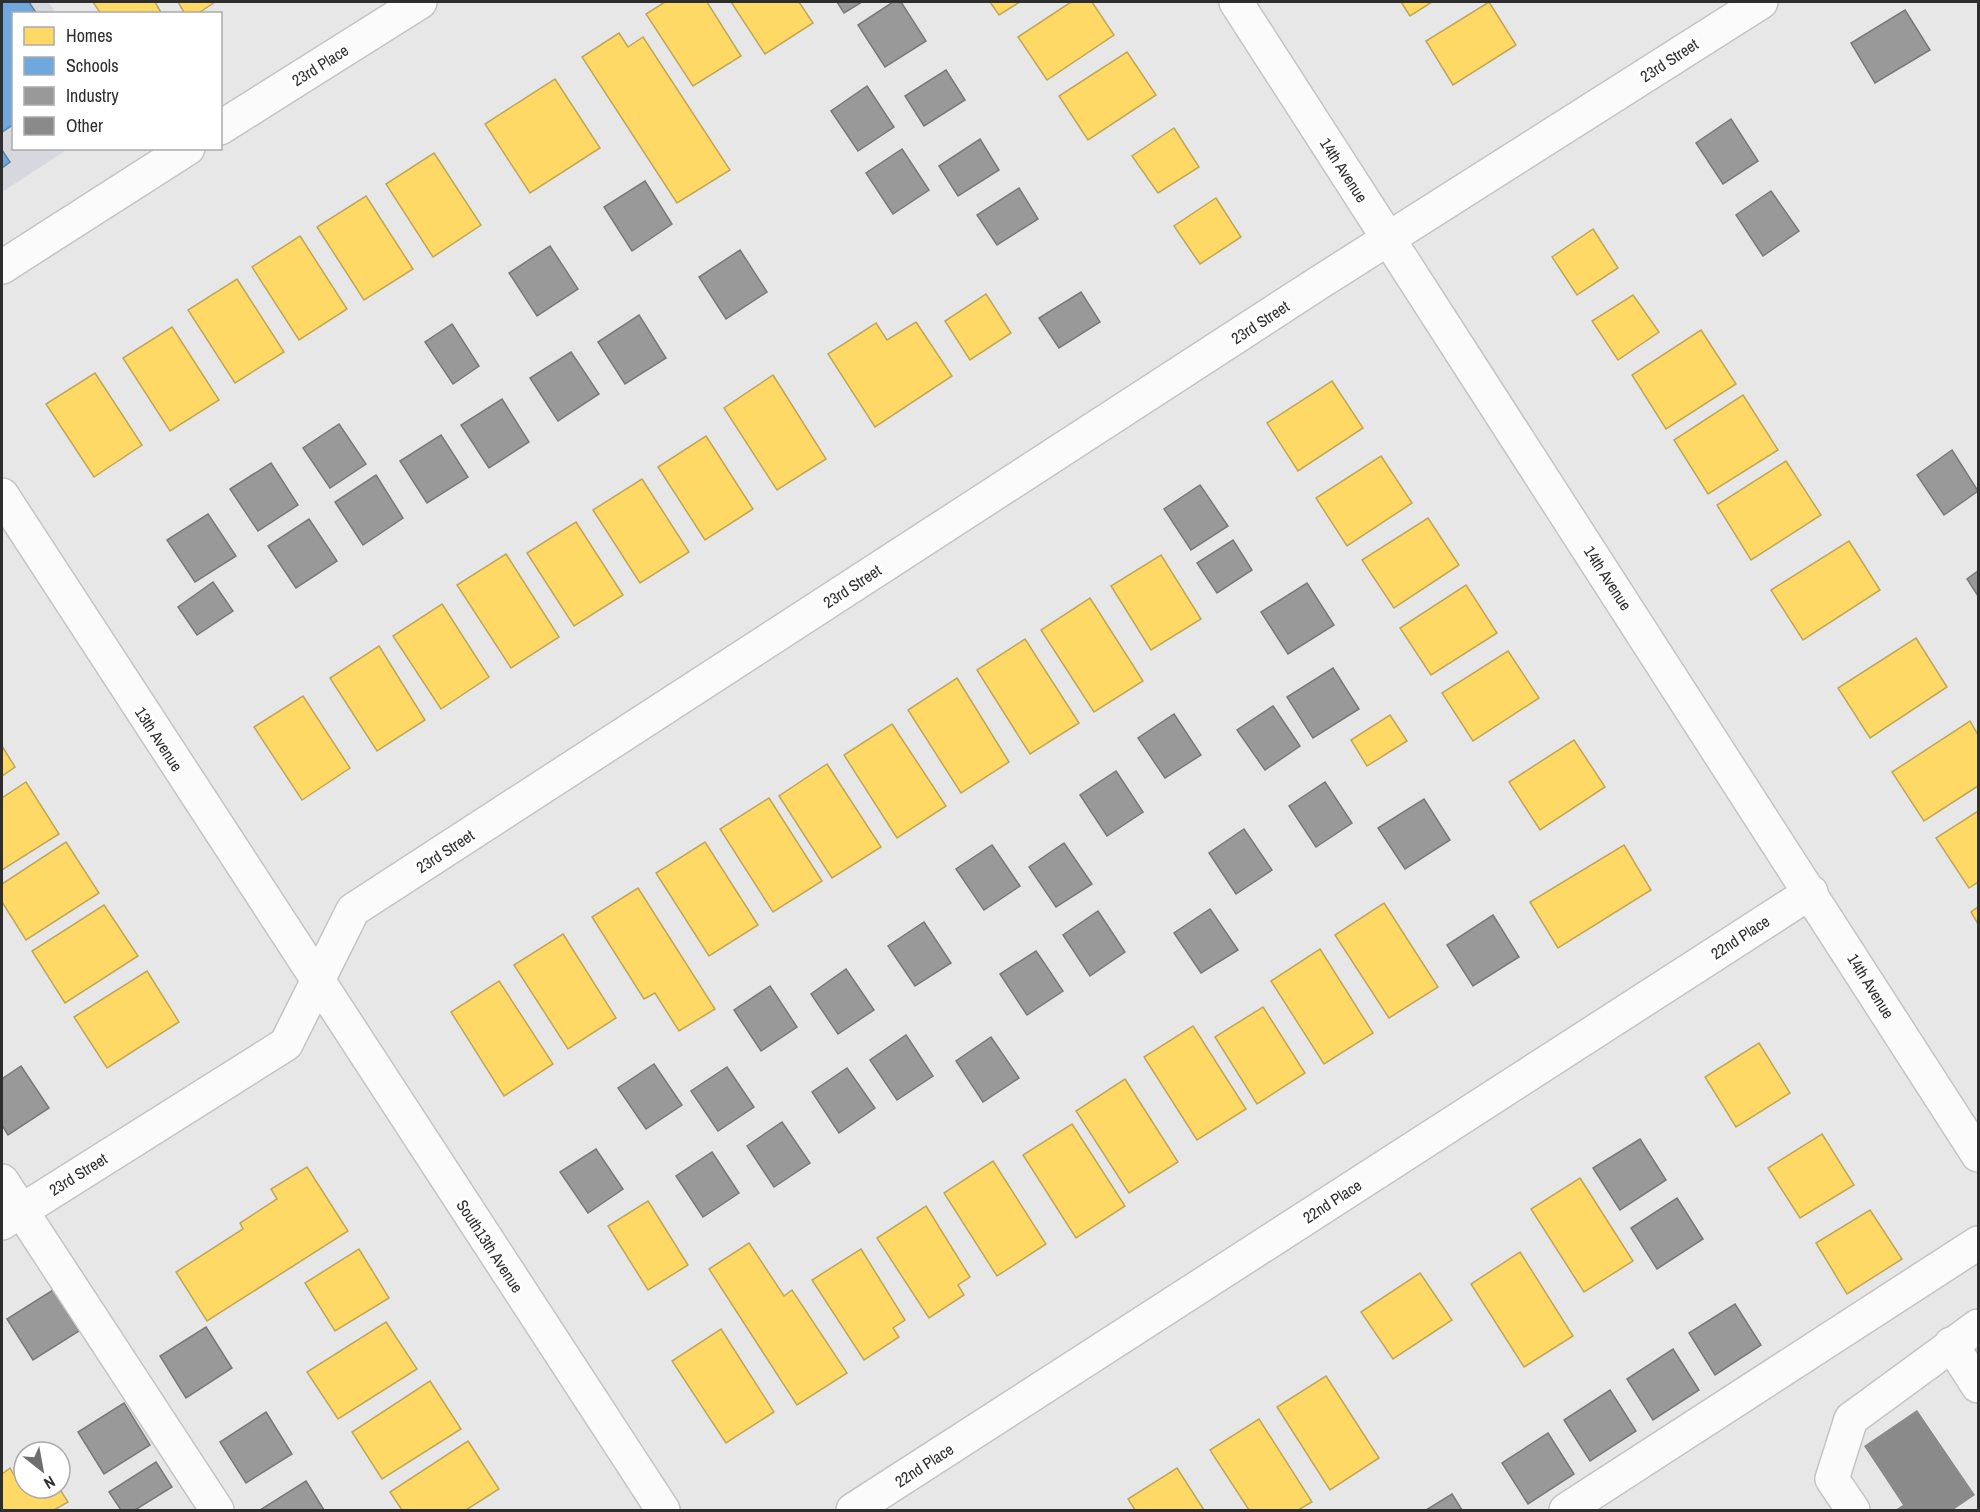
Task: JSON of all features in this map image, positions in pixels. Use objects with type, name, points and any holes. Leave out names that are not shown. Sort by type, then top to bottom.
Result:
[{"type":"street","name":"23rd Place","points":[[222,127],[420,2]]},
{"type":"street","name":"14th Avenue","points":[[1236,2],[1811,892],[1978,1155]]},
{"type":"street","name":"23rd Street","points":[[11,1217],[286,1044],[353,910],[1761,2]]},
{"type":"street","points":[[2,267],[185,150]]},
{"type":"street","name":"13th Avenue","points":[[2,495],[318,982]]},
{"type":"street","name":"22nd Place","points":[[853,1510],[1811,892]]},
{"type":"street","name":"South13th Avenue","points":[[318,982],[663,1510]]},
{"type":"street","points":[[2,1181],[11,1217],[217,1510]]},
{"type":"street","points":[[1566,1510],[1978,1243]]},
{"type":"street","points":[[1852,1510],[1832,1479],[1851,1419],[1978,1326]]},
{"type":"street","points":[[1951,1344],[1978,1386]]},
{"type":"shaded area","points":[[2,2],[48,2],[55,12],[12,12],[12,150],[66,150],[2,192]]},
{"type":"building: Homes","points":[[93,2],[155,2],[161,12],[100,12]]},
{"type":"building: Homes","points":[[178,2],[215,2],[200,12],[184,12]]},
{"type":"building: Homes","points":[[665,2],[707,2],[741,56],[693,86],[646,14]]},
{"type":"building: Homes","points":[[731,2],[799,2],[813,23],[765,54]]},
{"type":"building: Homes","points":[[990,2],[1020,2],[999,15]]},
{"type":"building: Homes","points":[[1071,2],[1092,2],[1114,35],[1047,80],[1018,37]]},
{"type":"building: Homes","points":[[1401,2],[1432,2],[1410,16]]},
{"type":"building: Homes","points":[[1489,2],[1516,45],[1453,85],[1426,41]]},
{"type":"building: Homes","points":[[619,33],[628,47],[643,37],[730,170],[677,203],[582,57]]},
{"type":"building: Homes","points":[[1127,52],[1156,95],[1088,140],[1059,96]]},
{"type":"building: Homes","points":[[555,79],[600,148],[530,193],[485,124]]},
{"type":"building: Homes","points":[[1174,128],[1199,167],[1158,193],[1132,156]]},
{"type":"building: Homes","points":[[434,153],[481,225],[433,257],[386,184]]},
{"type":"building: Homes","points":[[366,196],[413,269],[364,300],[317,227]]},
{"type":"building: Homes","points":[[1216,198],[1241,237],[1200,264],[1174,226]]},
{"type":"building: Homes","points":[[1593,229],[1618,268],[1577,295],[1552,257]]},
{"type":"building: Homes","points":[[300,236],[347,309],[299,340],[252,267]]},
{"type":"building: Homes","points":[[237,279],[284,352],[235,383],[188,310]]},
{"type":"building: Homes","points":[[986,294],[1011,333],[970,360],[945,321]]},
{"type":"building: Homes","points":[[1633,295],[1659,332],[1618,360],[1592,321]]},
{"type":"building: Homes","points":[[916,322],[952,376],[875,427],[828,354],[876,323],[887,340]]},
{"type":"building: Homes","points":[[172,327],[219,400],[170,431],[123,358]]},
{"type":"building: Homes","points":[[1701,330],[1736,384],[1666,429],[1632,375]]},
{"type":"building: Homes","points":[[95,373],[142,445],[94,477],[46,404]]},
{"type":"building: Homes","points":[[773,375],[826,459],[777,490],[724,408]]},
{"type":"building: Homes","points":[[1332,381],[1363,428],[1298,471],[1267,423]]},
{"type":"building: Homes","points":[[1743,395],[1778,450],[1708,494],[1674,440]]},
{"type":"building: Homes","points":[[706,436],[753,509],[705,540],[658,467]]},
{"type":"building: Homes","points":[[1381,456],[1412,503],[1347,546],[1316,498]]},
{"type":"building: Homes","points":[[1786,461],[1821,515],[1751,560],[1717,505]]},
{"type":"building: Homes","points":[[642,479],[689,552],[640,583],[593,510]]},
{"type":"building: Homes","points":[[1428,518],[1459,565],[1394,608],[1362,560]]},
{"type":"building: Homes","points":[[576,522],[623,595],[574,626],[527,553]]},
{"type":"building: Homes","points":[[1849,541],[1880,590],[1803,640],[1771,590]]},
{"type":"building: Homes","points":[[506,554],[559,637],[511,668],[457,585]]},
{"type":"building: Homes","points":[[1161,555],[1201,619],[1151,650],[1111,586]]},
{"type":"building: Homes","points":[[1466,585],[1497,633],[1431,675],[1400,628]]},
{"type":"building: Homes","points":[[1090,598],[1143,681],[1094,712],[1041,630]]},
{"type":"building: Homes","points":[[442,604],[489,677],[441,709],[393,636]]},
{"type":"building: Homes","points":[[1916,638],[1947,687],[1870,738],[1838,688]]},
{"type":"building: Homes","points":[[1025,639],[1079,723],[1030,754],[977,670]]},
{"type":"building: Homes","points":[[379,646],[425,720],[377,751],[330,678]]},
{"type":"building: Homes","points":[[1508,651],[1539,698],[1473,741],[1442,693]]},
{"type":"building: Homes","points":[[957,678],[1009,762],[961,793],[908,710]]},
{"type":"building: Homes","points":[[303,696],[350,768],[302,800],[254,727]]},
{"type":"building: Homes","points":[[1390,715],[1407,741],[1367,766],[1351,740]]},
{"type":"building: Homes","points":[[1970,721],[1978,735],[1978,786],[1924,821],[1892,772]]},
{"type":"building: Homes","points":[[892,724],[946,806],[897,838],[844,755]]},
{"type":"building: Homes","points":[[1574,740],[1605,787],[1540,830],[1509,782]]},
{"type":"building: Homes","points":[[2,746],[15,767],[2,776]]},
{"type":"building: Homes","points":[[827,764],[881,847],[832,878],[779,796]]},
{"type":"building: Homes","points":[[26,782],[59,834],[2,870],[2,798]]},
{"type":"building: Homes","points":[[769,798],[822,881],[773,912],[720,829]]},
{"type":"building: Homes","points":[[1978,811],[1978,882],[1969,888],[1936,838]]},
{"type":"building: Homes","points":[[66,842],[99,893],[26,940],[2,902],[2,884]]},
{"type":"building: Homes","points":[[705,842],[758,925],[709,956],[656,873]]},
{"type":"building: Homes","points":[[1624,845],[1651,890],[1558,948],[1530,902]]},
{"type":"building: Homes","points":[[638,888],[715,1009],[679,1031],[655,993],[644,999],[592,917]]},
{"type":"building: Homes","points":[[1384,903],[1438,987],[1389,1018],[1335,935]]},
{"type":"building: Homes","points":[[104,905],[138,956],[65,1003],[32,951]]},
{"type":"building: Homes","points":[[1978,907],[1978,924],[1971,912]]},
{"type":"building: Homes","points":[[563,934],[616,1018],[568,1049],[514,965]]},
{"type":"building: Homes","points":[[1320,949],[1373,1033],[1324,1064],[1271,981]]},
{"type":"building: Homes","points":[[147,971],[179,1022],[107,1068],[74,1017]]},
{"type":"building: Homes","points":[[499,981],[553,1064],[504,1096],[451,1012]]},
{"type":"building: Homes","points":[[1263,1007],[1305,1073],[1257,1104],[1215,1037]]},
{"type":"building: Homes","points":[[1193,1026],[1246,1109],[1197,1140],[1144,1057]]},
{"type":"building: Homes","points":[[1759,1043],[1790,1093],[1736,1127],[1705,1077]]},
{"type":"building: Homes","points":[[1125,1079],[1178,1162],[1129,1193],[1076,1111]]},
{"type":"building: Homes","points":[[1072,1124],[1125,1206],[1076,1238],[1023,1155]]},
{"type":"building: Homes","points":[[1822,1134],[1854,1185],[1800,1218],[1768,1168]]},
{"type":"building: Homes","points":[[993,1161],[1046,1244],[997,1276],[944,1193]]},
{"type":"building: Homes","points":[[307,1167],[348,1231],[207,1321],[176,1272],[243,1229],[240,1223],[277,1199],[271,1189]]},
{"type":"building: Homes","points":[[1580,1178],[1633,1261],[1584,1292],[1531,1209]]},
{"type":"building: Homes","points":[[648,1201],[688,1265],[648,1290],[608,1226]]},
{"type":"building: Homes","points":[[926,1206],[970,1277],[958,1285],[964,1295],[929,1318],[877,1238]]},
{"type":"building: Homes","points":[[1870,1210],[1902,1259],[1847,1294],[1816,1243]]},
{"type":"building: Homes","points":[[749,1243],[784,1296],[792,1290],[847,1373],[797,1405],[709,1269]]},
{"type":"building: Homes","points":[[359,1249],[389,1298],[335,1331],[305,1283]]},
{"type":"building: Homes","points":[[861,1249],[905,1320],[893,1328],[899,1337],[864,1360],[812,1280]]},
{"type":"building: Homes","points":[[1520,1252],[1573,1336],[1524,1367],[1471,1284]]},
{"type":"building: Homes","points":[[1420,1273],[1452,1320],[1393,1359],[1361,1312]]},
{"type":"building: Homes","points":[[386,1322],[417,1369],[338,1419],[307,1372]]},
{"type":"building: Homes","points":[[721,1329],[774,1412],[726,1443],[672,1361]]},
{"type":"building: Homes","points":[[1326,1376],[1379,1458],[1330,1490],[1277,1407]]},
{"type":"building: Homes","points":[[430,1381],[461,1429],[382,1479],[352,1432]]},
{"type":"building: Homes","points":[[1259,1419],[1312,1502],[1298,1510],[1249,1510],[1210,1450]]},
{"type":"building: Homes","points":[[468,1441],[499,1489],[466,1510],[402,1510],[390,1492]]},
{"type":"building: Homes","points":[[10,1468],[12,1472],[12,1500],[67,1500],[68,1502],[54,1510],[2,1510],[2,1474]]},
{"type":"building: Homes","points":[[1177,1468],[1204,1510],[1135,1510],[1128,1499]]},
{"type":"building: Schools","points":[[2,2],[29,2],[36,12],[12,12],[12,125],[2,132]]},
{"type":"building: Schools","points":[[2,150],[10,162],[2,168]]},
{"type":"building: Industry","points":[[837,2],[862,2],[844,13]]},
{"type":"building: Industry","points":[[893,2],[901,2],[926,41],[885,67],[858,25]]},
{"type":"building: Industry","points":[[1905,10],[1930,50],[1875,83],[1851,43]]},
{"type":"building: Industry","points":[[946,70],[965,100],[924,126],[905,96]]},
{"type":"building: Industry","points":[[867,86],[894,127],[858,151],[831,111]]},
{"type":"building: Industry","points":[[1731,119],[1758,161],[1723,184],[1696,143]]},
{"type":"building: Industry","points":[[980,139],[999,170],[958,196],[939,166]]},
{"type":"building: Industry","points":[[902,149],[929,190],[893,214],[866,173]]},
{"type":"building: Industry","points":[[645,181],[672,224],[632,251],[604,207]]},
{"type":"building: Industry","points":[[1019,188],[1038,219],[997,245],[977,215]]},
{"type":"building: Industry","points":[[1771,191],[1799,231],[1763,256],[1736,215]]},
{"type":"building: Industry","points":[[550,246],[578,289],[537,316],[509,273]]},
{"type":"building: Industry","points":[[740,250],[767,292],[726,319],[699,277]]},
{"type":"building: Industry","points":[[1081,292],[1100,322],[1059,348],[1039,318]]},
{"type":"building: Industry","points":[[639,315],[666,358],[625,384],[598,342]]},
{"type":"building: Industry","points":[[452,324],[479,366],[453,384],[425,342]]},
{"type":"building: Industry","points":[[571,352],[599,394],[558,421],[530,378]]},
{"type":"building: Industry","points":[[502,399],[529,442],[489,468],[461,425]]},
{"type":"building: Industry","points":[[339,424],[366,464],[330,488],[303,448]]},
{"type":"building: Industry","points":[[441,435],[468,477],[427,503],[400,461]]},
{"type":"building: Industry","points":[[1952,450],[1978,491],[1944,515],[1917,475]]},
{"type":"building: Industry","points":[[271,463],[298,505],[258,531],[230,489]]},
{"type":"building: Industry","points":[[376,475],[403,518],[363,545],[335,502]]},
{"type":"building: Industry","points":[[1200,485],[1228,526],[1191,550],[1164,509]]},
{"type":"building: Industry","points":[[208,514],[236,556],[195,582],[167,540]]},
{"type":"building: Industry","points":[[309,519],[337,561],[296,588],[268,546]]},
{"type":"building: Industry","points":[[1233,540],[1252,570],[1217,593],[1197,563]]},
{"type":"building: Industry","points":[[1978,571],[1978,596],[1967,579]]},
{"type":"building: Industry","points":[[213,582],[233,611],[197,635],[178,607]]},
{"type":"building: Industry","points":[[1307,583],[1334,625],[1288,654],[1261,612]]},
{"type":"building: Industry","points":[[1333,668],[1359,709],[1313,738],[1287,697]]},
{"type":"building: Industry","points":[[1273,706],[1300,746],[1265,770],[1237,730]]},
{"type":"building: Industry","points":[[1174,714],[1201,755],[1165,778],[1138,738]]},
{"type":"building: Industry","points":[[1116,771],[1143,812],[1107,836],[1080,795]]},
{"type":"building: Industry","points":[[1325,782],[1352,823],[1316,847],[1289,806]]},
{"type":"building: Industry","points":[[1424,799],[1450,840],[1405,869],[1378,828]]},
{"type":"building: Industry","points":[[1244,829],[1272,870],[1236,894],[1209,853]]},
{"type":"building: Industry","points":[[1064,843],[1092,884],[1056,907],[1029,867]]},
{"type":"building: Industry","points":[[992,845],[1020,886],[984,910],[956,869]]},
{"type":"building: Industry","points":[[1210,909],[1238,950],[1201,973],[1174,933]]},
{"type":"building: Industry","points":[[1098,911],[1125,952],[1090,976],[1063,935]]},
{"type":"building: Industry","points":[[1493,915],[1519,957],[1473,986],[1447,945]]},
{"type":"building: Industry","points":[[924,922],[951,963],[915,986],[888,946]]},
{"type":"building: Industry","points":[[1036,951],[1063,991],[1027,1015],[1000,974]]},
{"type":"building: Industry","points":[[846,969],[874,1010],[838,1034],[811,994]]},
{"type":"building: Industry","points":[[770,986],[797,1027],[761,1051],[734,1010]]},
{"type":"building: Industry","points":[[906,1035],[933,1076],[897,1100],[870,1060]]},
{"type":"building: Industry","points":[[991,1037],[1019,1078],[983,1102],[956,1061]]},
{"type":"building: Industry","points":[[654,1064],[682,1105],[646,1129],[618,1088]]},
{"type":"building: Industry","points":[[21,1066],[49,1108],[8,1135],[2,1125],[2,1079]]},
{"type":"building: Industry","points":[[727,1067],[754,1107],[718,1131],[691,1091]]},
{"type":"building: Industry","points":[[847,1068],[875,1108],[839,1133],[812,1092]]},
{"type":"building: Industry","points":[[782,1122],[810,1163],[774,1187],[747,1146]]},
{"type":"building: Industry","points":[[1640,1139],[1666,1180],[1620,1210],[1593,1168]]},
{"type":"building: Industry","points":[[596,1149],[623,1189],[588,1213],[560,1172]]},
{"type":"building: Industry","points":[[712,1152],[739,1193],[703,1217],[676,1176]]},
{"type":"building: Industry","points":[[1677,1198],[1703,1239],[1657,1269],[1631,1228]]},
{"type":"building: Industry","points":[[53,1290],[79,1331],[33,1360],[7,1319]]},
{"type":"building: Industry","points":[[1735,1304],[1761,1345],[1715,1375],[1689,1333]]},
{"type":"building: Industry","points":[[206,1327],[232,1368],[186,1398],[160,1356]]},
{"type":"building: Industry","points":[[1673,1349],[1699,1390],[1653,1420],[1627,1379]]},
{"type":"building: Industry","points":[[1610,1390],[1636,1431],[1590,1461],[1564,1420]]},
{"type":"building: Industry","points":[[124,1403],[150,1445],[104,1474],[78,1432]]},
{"type":"building: Industry","points":[[266,1412],[292,1454],[246,1483],[220,1442]]},
{"type":"building: Industry","points":[[1548,1433],[1574,1474],[1528,1504],[1502,1463]]},
{"type":"building: Industry","points":[[156,1462],[172,1487],[135,1510],[121,1510],[109,1492]]},
{"type":"building: Industry","points":[[306,1481],[324,1510],[260,1510]]},
{"type":"building: Industry","points":[[1452,1494],[1462,1510],[1426,1510]]},
{"type":"building: Other","points":[[1917,1410],[1975,1495],[1953,1510],[1895,1510],[1903,1505],[1864,1446]]}]
